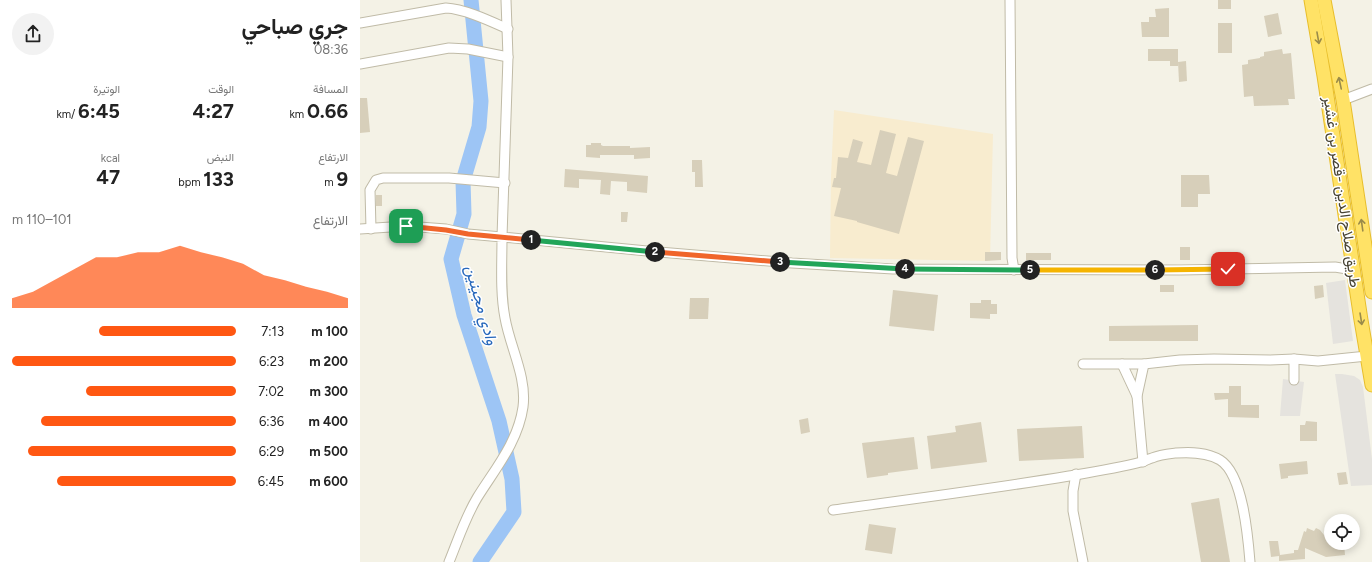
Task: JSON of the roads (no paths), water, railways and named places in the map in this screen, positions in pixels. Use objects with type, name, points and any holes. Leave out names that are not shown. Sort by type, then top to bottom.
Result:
[{"type":"highway","name":"طريق صلاح الدين -قصر بن غشير","points":[[1311,0],[1372,385]]},
{"type":"highway","points":[[1324,0],[1343,100],[1372,292]]},
{"type":"highway","points":[[1356,290],[1372,288]]},
{"type":"street","points":[[449,562],[461,530],[476,499],[510,445],[518,428],[523,406],[523,388],[505,320],[503,304],[502,237],[508,57],[506,0]]},
{"type":"street","points":[[1010,0],[1012,258],[1014,270]]},
{"type":"street","points":[[360,23],[439,8],[451,8],[508,29]]},
{"type":"street","points":[[360,64],[449,48],[468,49],[508,57]]},
{"type":"street","points":[[1343,100],[1372,89]]},
{"type":"street","points":[[371,228],[370,190],[376,180],[392,177],[449,178],[505,183]]},
{"type":"street","points":[[360,230],[406,226],[468,234],[647,251],[892,269],[1181,270],[1335,267],[1354,270]]},
{"type":"street","points":[[1083,364],[1144,364],[1180,360],[1294,359],[1318,361],[1367,356]]},
{"type":"street","points":[[1294,359],[1294,380]]},
{"type":"street","points":[[1122,364],[1137,396]]},
{"type":"street","points":[[1143,462],[1137,396],[1144,364]]},
{"type":"street","points":[[833,510],[984,490],[1143,462],[1154,457],[1195,452],[1208,455],[1221,461],[1232,473],[1239,488],[1250,562]]},
{"type":"street","points":[[1076,474],[1072,491],[1073,511],[1083,562]]},
{"type":"waterway","name":"وادي مجينين","points":[[471,0],[481,101],[479,127],[463,181],[464,214],[451,259],[464,315],[499,421],[512,479],[514,512],[480,562]]}]
